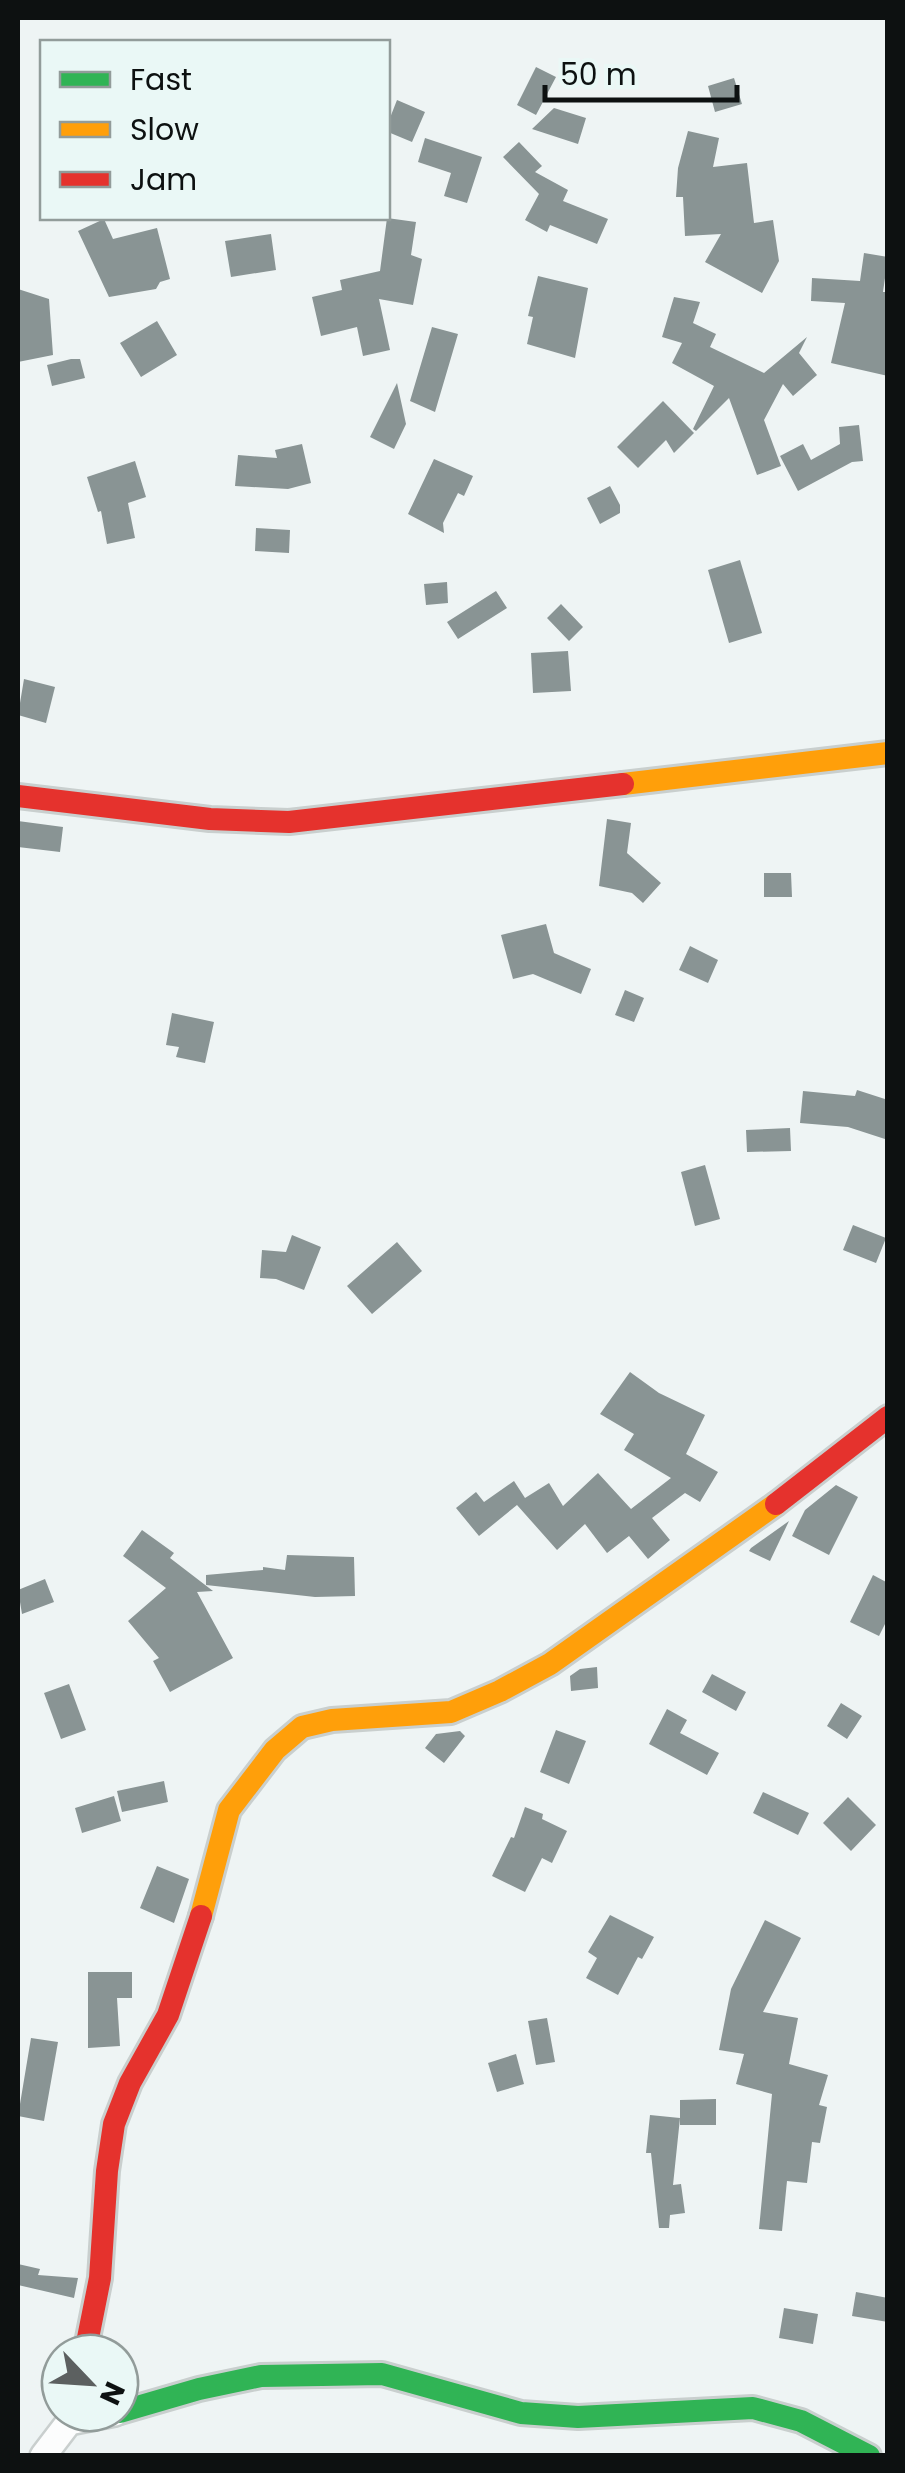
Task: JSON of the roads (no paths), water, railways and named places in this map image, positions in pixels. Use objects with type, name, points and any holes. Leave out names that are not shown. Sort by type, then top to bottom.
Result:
[{"type":"street","points":[[18,796],[210,819],[290,822],[888,754]]},
{"type":"street","points":[[90,2333],[100,2278],[114,2124],[130,2083],[174,2000],[195,1939],[229,1810],[275,1750],[302,1727],[332,1720],[451,1712],[550,1664],[776,1504],[888,1417]]},
{"type":"street","points":[[140,2406],[262,2376],[382,2374],[520,2413],[578,2417],[753,2408],[801,2421],[869,2456]]},
{"type":"street","points":[[43,2456],[59,2433]]}]
